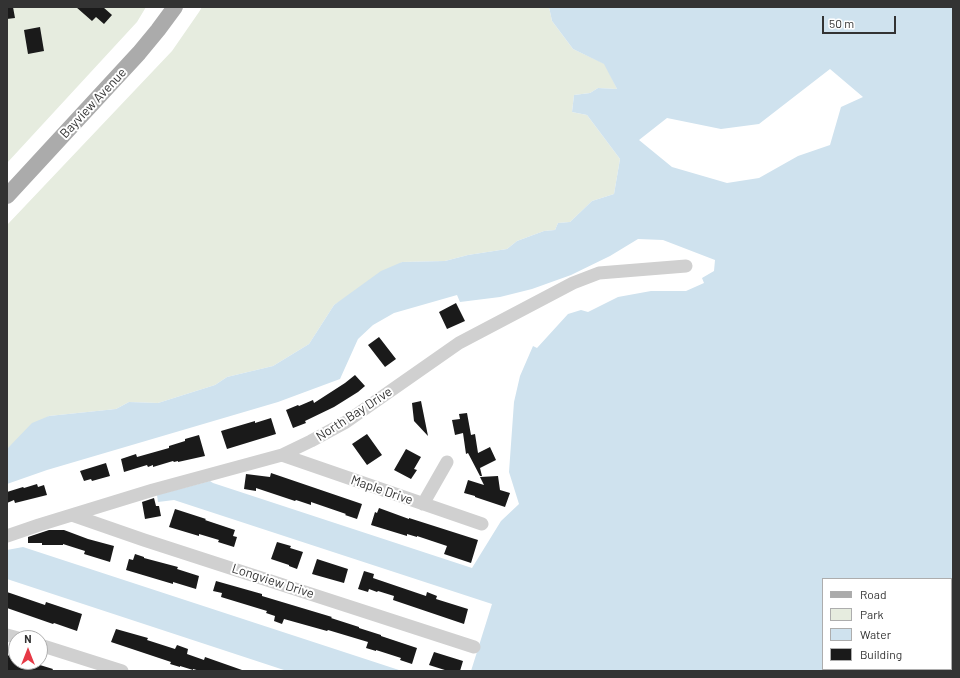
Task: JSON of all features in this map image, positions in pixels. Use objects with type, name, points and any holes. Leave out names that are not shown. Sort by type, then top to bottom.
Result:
[{"type":"main road","name":"Bayview Avenue","points":[[7,196],[139,53],[175,7]]},
{"type":"street","name":"North Bay Drive","points":[[7,536],[72,514],[153,490],[282,455],[346,422],[459,343],[573,283],[599,273],[686,266]]},
{"type":"street","name":"Maple Drive","points":[[282,455],[482,524]]},
{"type":"street","points":[[423,504],[447,462]]},
{"type":"street","name":"Longview Drive","points":[[72,514],[144,540],[474,647]]},
{"type":"street","points":[[48,648],[122,671]]},
{"type":"green space","points":[[7,7],[146,7],[137,22],[7,163]]},
{"type":"green space","points":[[202,7],[549,7],[552,21],[573,49],[605,64],[617,89],[598,88],[590,93],[574,95],[572,112],[587,115],[620,159],[614,194],[592,201],[570,222],[558,223],[555,230],[544,231],[517,241],[507,249],[468,255],[445,261],[402,262],[334,305],[309,344],[273,366],[227,377],[215,385],[158,403],[129,402],[116,409],[49,416],[7,449],[7,225],[172,51]]},
{"type":"water","points":[[549,7],[953,7],[953,671],[471,671],[492,604],[174,500],[158,502],[157,495],[210,481],[472,568],[501,521],[519,504],[509,472],[514,402],[520,376],[533,346],[537,348],[568,314],[581,310],[588,312],[618,297],[651,291],[686,291],[704,283],[702,278],[714,271],[715,260],[663,240],[638,239],[610,256],[571,275],[532,289],[500,297],[460,302],[457,295],[394,313],[373,325],[358,339],[340,379],[278,402],[47,470],[7,484],[7,449],[32,423],[49,416],[116,409],[129,402],[158,403],[215,385],[227,377],[273,366],[309,344],[334,305],[381,271],[402,262],[445,261],[468,255],[507,249],[517,241],[544,231],[555,230],[558,223],[570,222],[592,201],[614,194],[620,159],[587,115],[572,112],[574,95],[590,93],[598,88],[617,89],[604,64],[573,49],[552,21]],"holes":[[[830,69],[863,97],[841,107],[830,145],[798,156],[759,178],[727,183],[672,167],[639,140],[667,118],[721,129],[759,124]]]},
{"type":"water","points":[[23,547],[402,671],[287,671],[7,579],[7,550]]},
{"type":"building","points":[[7,7],[13,7],[15,18],[7,19]]},
{"type":"building","points":[[76,7],[103,7],[112,15],[104,24],[96,17],[92,21]]},
{"type":"building","points":[[40,27],[44,51],[28,54],[24,30]]},
{"type":"building","points":[[456,303],[465,321],[447,329],[439,312]]},
{"type":"building","points":[[379,337],[396,359],[385,367],[368,345]]},
{"type":"building","points":[[355,375],[365,386],[358,392],[334,407],[305,421],[306,423],[293,428],[286,410],[313,400],[314,403]]},
{"type":"building","points":[[421,401],[428,436],[414,421],[412,403]]},
{"type":"building","points":[[467,413],[471,435],[475,434],[478,453],[490,447],[496,460],[480,468],[482,476],[480,476],[468,453],[466,454],[463,433],[455,435],[452,420],[460,419],[459,414]]},
{"type":"building","points":[[271,418],[276,434],[227,449],[221,431]]},
{"type":"building","points":[[367,434],[382,455],[367,465],[352,444]]},
{"type":"building","points":[[199,435],[205,456],[178,462],[173,461],[153,467],[153,465],[148,467],[147,465],[124,472],[121,459],[136,454],[137,457],[169,448],[169,446],[185,441],[185,439]]},
{"type":"building","points":[[406,449],[421,457],[414,469],[417,470],[411,479],[394,470]]},
{"type":"building","points":[[106,463],[110,476],[92,481],[91,479],[84,481],[80,471]]},
{"type":"building","points":[[271,473],[362,504],[357,519],[311,502],[311,505],[256,488],[256,491],[244,489],[246,474],[270,477]]},
{"type":"building","points":[[498,476],[500,490],[510,493],[505,507],[464,493],[468,480],[484,485],[480,477]]},
{"type":"building","points":[[37,484],[38,487],[44,485],[47,495],[15,503],[14,500],[7,503],[7,492]]},
{"type":"building","points":[[154,498],[156,506],[159,506],[161,516],[145,519],[142,502]]},
{"type":"building","points":[[379,508],[409,519],[478,540],[471,563],[444,554],[447,546],[417,536],[407,534],[407,536],[371,525],[375,512],[377,513]]},
{"type":"building","points":[[175,509],[235,530],[233,536],[237,537],[234,547],[218,542],[219,540],[169,527]]},
{"type":"building","points":[[49,530],[64,530],[88,539],[114,546],[110,562],[84,554],[85,551],[63,544],[42,545],[42,543],[28,543],[28,537]]},
{"type":"building","points":[[277,542],[291,546],[290,548],[303,552],[297,569],[271,559]]},
{"type":"building","points":[[135,554],[144,558],[178,567],[177,569],[199,576],[196,589],[126,570],[129,559],[133,560]]},
{"type":"building","points":[[317,559],[348,569],[344,583],[312,574]]},
{"type":"building","points":[[364,571],[374,574],[373,578],[426,596],[427,592],[437,596],[436,599],[468,609],[464,624],[393,600],[394,596],[369,589],[368,592],[358,589]]},
{"type":"building","points":[[216,581],[262,594],[262,596],[332,617],[331,618],[417,648],[412,664],[400,660],[401,658],[366,648],[368,642],[284,619],[282,624],[274,621],[275,616],[266,613],[267,611],[221,597],[222,593],[213,591]]},
{"type":"building","points":[[7,592],[45,605],[46,602],[82,614],[77,631],[7,608]]},
{"type":"building","points":[[116,629],[148,638],[147,640],[175,649],[177,645],[188,649],[187,654],[204,660],[205,657],[242,670],[200,671],[170,664],[171,662],[111,642]]},
{"type":"building","points":[[434,652],[463,661],[460,671],[448,671],[429,665]]},
{"type":"building","points":[[7,655],[8,670],[48,670],[48,667],[53,669],[52,671],[7,671]]}]
